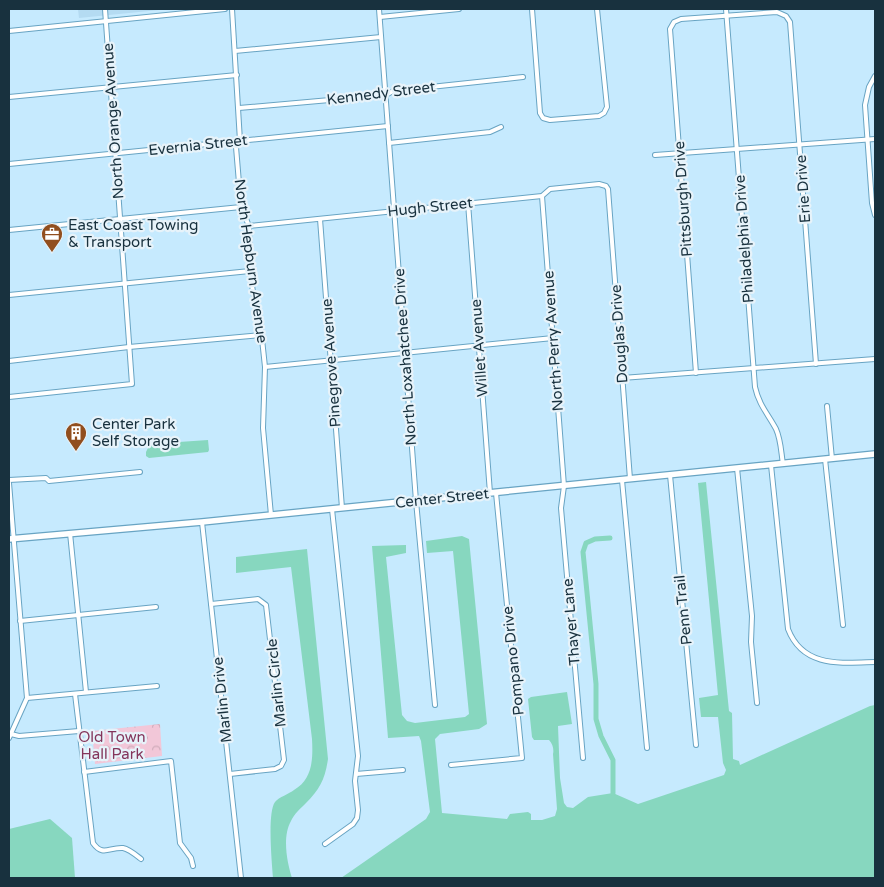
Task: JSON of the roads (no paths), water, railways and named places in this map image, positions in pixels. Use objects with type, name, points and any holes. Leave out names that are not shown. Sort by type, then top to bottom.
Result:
[{"type":"street","name":"North Orange Avenue","points":[[9,397],[132,384],[105,9]]},
{"type":"street","points":[[9,30],[225,9]]},
{"type":"street","name":"North Hepburn Avenue","points":[[232,9],[240,141],[236,144],[241,207],[248,226],[250,270],[253,292],[259,310],[265,368],[263,428],[271,515]]},
{"type":"street","name":"North Loxahatchee Drive","points":[[379,9],[416,501],[434,706]]},
{"type":"street","points":[[380,17],[459,9]]},
{"type":"street","points":[[532,9],[540,113],[543,118],[550,120],[599,116],[604,113],[607,107],[597,9]]},
{"type":"street","name":"Philadelphia Drive","points":[[726,9],[756,394],[763,410],[775,427],[779,438],[783,464]]},
{"type":"street","name":"Erie Drive","points":[[727,16],[777,12],[786,16],[790,22],[816,364]]},
{"type":"street","name":"Pittsburgh Drive","points":[[696,373],[670,32],[672,25],[680,19],[727,16]]},
{"type":"street","points":[[235,50],[381,37]]},
{"type":"street","points":[[9,98],[237,74]]},
{"type":"street","points":[[875,76],[869,87],[865,102],[872,203],[875,215]]},
{"type":"street","name":"Kennedy Street","points":[[239,108],[386,95],[392,91],[523,77]]},
{"type":"street","name":"Evernia Street","points":[[9,164],[388,126]]},
{"type":"street","points":[[389,142],[490,132],[501,126]]},
{"type":"street","points":[[655,155],[875,139]]},
{"type":"street","name":"Hugh Street","points":[[248,226],[542,196],[550,190],[599,184],[606,186],[608,189]]},
{"type":"street","name":"Douglas Drive","points":[[608,189],[630,479]]},
{"type":"street","name":"North Perry Avenue","points":[[542,196],[564,486]]},
{"type":"street","name":"Willet Avenue","points":[[468,204],[493,493]]},
{"type":"street","points":[[9,230],[241,207]]},
{"type":"street","name":"Pinegrove Avenue","points":[[320,219],[342,508]]},
{"type":"street","points":[[9,295],[250,270]]},
{"type":"street","points":[[9,360],[261,335]]},
{"type":"street","points":[[265,368],[553,338]]},
{"type":"street","points":[[622,378],[875,359]]},
{"type":"street","points":[[828,406],[829,459],[843,626]]},
{"type":"street","name":"Center Street","points":[[11,538],[202,522],[875,454]]},
{"type":"street","points":[[771,465],[788,629],[791,638],[803,650],[823,661],[839,663],[875,662]]},
{"type":"street","points":[[737,468],[752,616],[751,640],[757,703]]},
{"type":"street","points":[[79,731],[10,736],[27,698],[11,538],[9,482],[46,478],[49,482],[140,472]]},
{"type":"street","name":"Penn Trail","points":[[670,475],[696,745]]},
{"type":"street","points":[[622,480],[647,748]]},
{"type":"street","name":"Thayer Lane","points":[[564,486],[561,508],[583,758]]},
{"type":"street","name":"Pompano Drive","points":[[451,765],[522,758],[493,493]]},
{"type":"street","points":[[324,844],[353,824],[357,818],[358,810],[355,781],[358,756],[332,509]]},
{"type":"street","name":"Marlin Drive","points":[[202,522],[242,878]]},
{"type":"street","points":[[70,533],[86,692]]},
{"type":"street","name":"Marlin Circle","points":[[211,604],[258,599],[266,605],[284,760],[281,766],[275,769],[230,774]]},
{"type":"street","points":[[20,621],[156,607]]},
{"type":"street","points":[[27,698],[157,686]]},
{"type":"street","points":[[75,694],[92,843],[97,849],[103,851],[126,848],[141,858]]},
{"type":"street","points":[[84,772],[171,761],[180,843],[191,858],[193,866]]},
{"type":"street","points":[[356,774],[403,770]]},
{"type":"waterway","points":[[610,538],[595,539],[586,543],[583,552],[596,684],[596,719],[601,736],[613,760],[613,793]]},
{"type":"place","name":"East Coast Towing & Transport","points":[[52,253]]},
{"type":"place","name":"Center Park Self Storage","points":[[76,452]]},
{"type":"park label","name":"Old Town Hall Park","points":[[112,746]]}]
